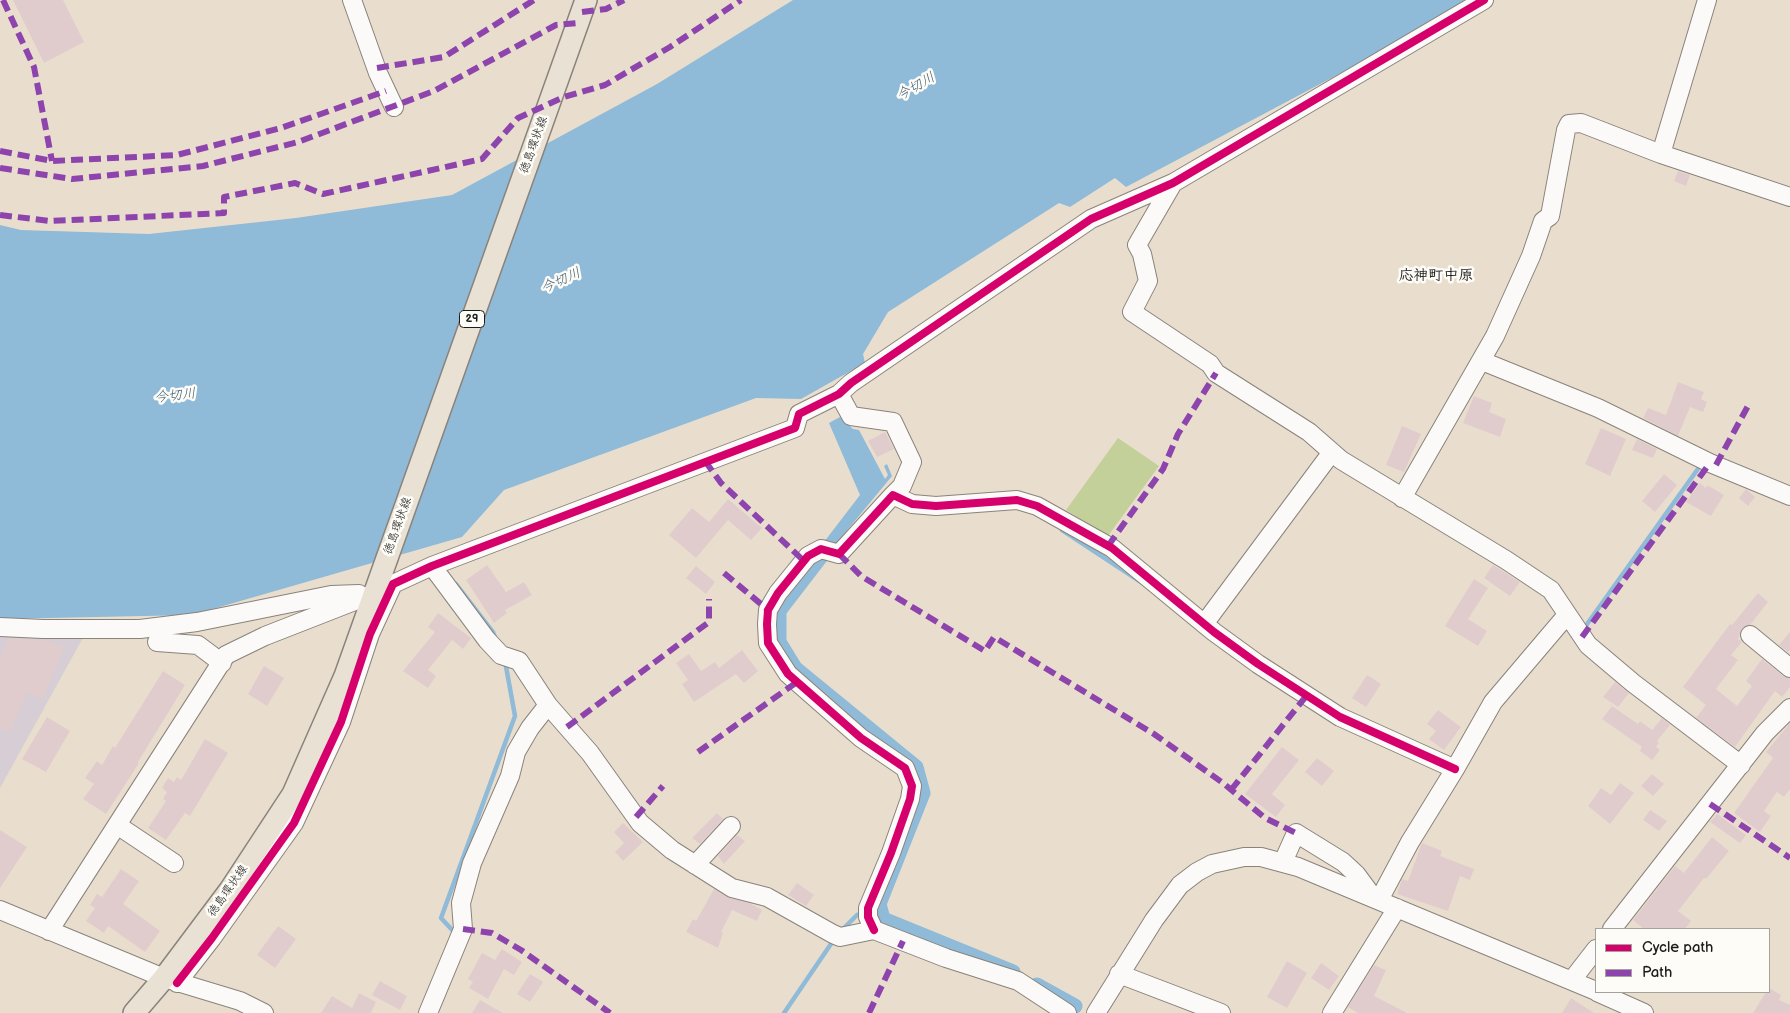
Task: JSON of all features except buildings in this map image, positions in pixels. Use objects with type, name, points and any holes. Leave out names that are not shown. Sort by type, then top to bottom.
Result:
[{"type":"main road","name":"徳島環状線","points":[[134,1013],[170,981],[293,794],[345,676],[586,0]]},
{"type":"street","points":[[352,0],[378,73],[394,107]]},
{"type":"street","points":[[170,981],[212,938],[294,823],[341,722],[370,634],[393,584],[432,566],[795,428],[800,414],[839,394],[851,383],[1091,219],[1173,183],[1484,0]]},
{"type":"street","points":[[1661,154],[1707,0]]},
{"type":"street","points":[[1402,498],[1482,361],[1531,256],[1542,221],[1550,216],[1566,130],[1569,124],[1581,122],[1661,154],[1790,197]]},
{"type":"street","points":[[1173,183],[1137,245],[1142,254],[1148,281],[1132,312],[1210,364],[1216,372],[1309,432],[1341,460],[1506,560],[1550,590],[1566,616],[1588,645],[1633,683],[1741,765]]},
{"type":"street","points":[[1482,361],[1598,408],[1710,463],[1790,496]]},
{"type":"street","points":[[432,566],[487,640],[501,655],[519,661],[548,705],[590,753],[640,823],[672,850],[732,888],[767,897],[836,935],[870,918],[910,799],[912,786],[905,768],[861,738],[788,674],[768,643],[768,610],[808,556],[826,551],[839,554],[902,486],[912,462],[893,422],[850,416],[839,394]]},
{"type":"street","points":[[1204,624],[1332,452]]},
{"type":"street","points":[[893,495],[912,504],[936,506],[1017,500],[1037,506],[1112,548],[1204,624],[1258,664],[1340,717],[1455,769]]},
{"type":"street","points":[[0,627],[140,629],[197,622],[331,596],[375,593]]},
{"type":"street","points":[[49,931],[226,655],[265,636],[375,593]]},
{"type":"street","points":[[1377,899],[1493,702],[1566,616]]},
{"type":"street","points":[[1750,635],[1790,668]]},
{"type":"street","points":[[157,642],[198,645],[222,663]]},
{"type":"street","points":[[428,1013],[464,929],[461,903],[472,863],[510,776],[516,752],[530,728],[548,705]]},
{"type":"street","points":[[1613,928],[1765,733],[1790,708]]},
{"type":"street","points":[[117,824],[174,863]]},
{"type":"street","points":[[695,865],[731,826]]},
{"type":"street","points":[[1283,862],[1296,833],[1343,862],[1377,899]]},
{"type":"street","points":[[1096,1013],[1167,901],[1197,872],[1228,859],[1261,857],[1283,862],[1377,899],[1595,991]]},
{"type":"street","points":[[1332,1013],[1397,908]]},
{"type":"street","points":[[0,910],[170,981],[240,1001],[264,1013]]},
{"type":"street","points":[[870,918],[946,958],[1018,981],[1067,1013]]},
{"type":"street","points":[[1572,980],[1595,950]]},
{"type":"street","points":[[1119,974],[1221,1013]]},
{"type":"street","points":[[1599,993],[1644,1013]]},
{"type":"shaded area","points":[[0,632],[84,636],[0,788]]},
{"type":"green space","points":[[1118,438],[1159,466],[1108,536],[1066,510]]},
{"type":"water","name":"今切川","points":[[793,0],[1474,0],[1454,13],[1126,187],[1115,178],[1070,207],[1059,203],[888,312],[863,354],[865,363],[801,399],[756,398],[504,490],[462,537],[192,615],[0,619],[0,225],[21,230],[149,234],[296,218],[452,195],[657,84]]},
{"type":"water","points":[[840,417],[853,429],[859,430],[885,479],[888,475],[884,466],[887,464],[892,476],[835,545],[824,542],[860,495],[829,423]]},
{"type":"waterway","points":[[1585,627],[1700,466]]},
{"type":"waterway","points":[[1062,530],[1141,582]]},
{"type":"waterway","points":[[829,546],[779,611],[779,642],[795,668],[916,767],[923,793],[879,904],[883,919],[1013,972]]},
{"type":"waterway","points":[[456,584],[493,632],[496,640]]},
{"type":"waterway","points":[[455,933],[441,918],[515,716],[505,661]]},
{"type":"waterway","points":[[840,932],[857,915],[865,913]]},
{"type":"waterway","points":[[784,1013],[835,938]]},
{"type":"waterway","points":[[1037,985],[1075,1006]]},
{"type":"marked path","points":[[3,0],[34,67],[52,161]]},
{"type":"marked path","points":[[377,68],[444,57],[534,0]]},
{"type":"marked path","points":[[582,12],[606,9],[624,0]]},
{"type":"marked path","points":[[0,215],[50,221],[224,213],[224,197],[295,183],[323,194],[482,159],[518,118],[564,97],[605,85],[670,47],[741,0]]},
{"type":"marked path","points":[[0,168],[72,179],[203,166],[298,142],[434,91],[556,25],[578,23]]},
{"type":"marked path","points":[[0,151],[52,161],[177,155],[281,128],[386,91]]},
{"type":"marked path","points":[[1108,546],[1163,469],[1178,434],[1216,373]]},
{"type":"marked path","points":[[1716,465],[1749,404]]},
{"type":"marked path","points":[[705,461],[721,483],[804,561]]},
{"type":"marked path","points":[[1582,637],[1710,463]]},
{"type":"marked path","points":[[839,554],[861,576],[985,651],[994,637],[1154,734],[1223,783],[1265,818],[1296,833]]},
{"type":"marked path","points":[[724,573],[768,610]]},
{"type":"marked path","points":[[567,727],[709,622],[709,599]]},
{"type":"marked path","points":[[698,752],[797,682]]},
{"type":"marked path","points":[[1231,790],[1307,695]]},
{"type":"marked path","points":[[636,817],[663,786]]},
{"type":"marked path","points":[[1710,804],[1790,858]]},
{"type":"marked path","points":[[463,929],[492,933],[521,950],[610,1013]]},
{"type":"marked path","points":[[869,1013],[903,941]]},
{"type":"cycle path","points":[[177,983],[212,938],[294,823],[341,722],[370,634],[393,584],[432,566],[795,428],[799,414],[839,394],[851,383],[1091,219],[1173,183],[1484,0]]},
{"type":"cycle path","points":[[874,930],[868,917],[868,908],[891,853],[910,799],[912,786],[905,768],[861,738],[788,674],[768,643],[767,624],[768,610],[778,593],[808,556],[821,549],[839,554],[893,495],[912,504],[936,506],[1017,500],[1037,506],[1112,548],[1214,632],[1258,664],[1340,717],[1455,769]]},
{"type":"district","name":"応神町中原","points":[[1436,276]]}]
